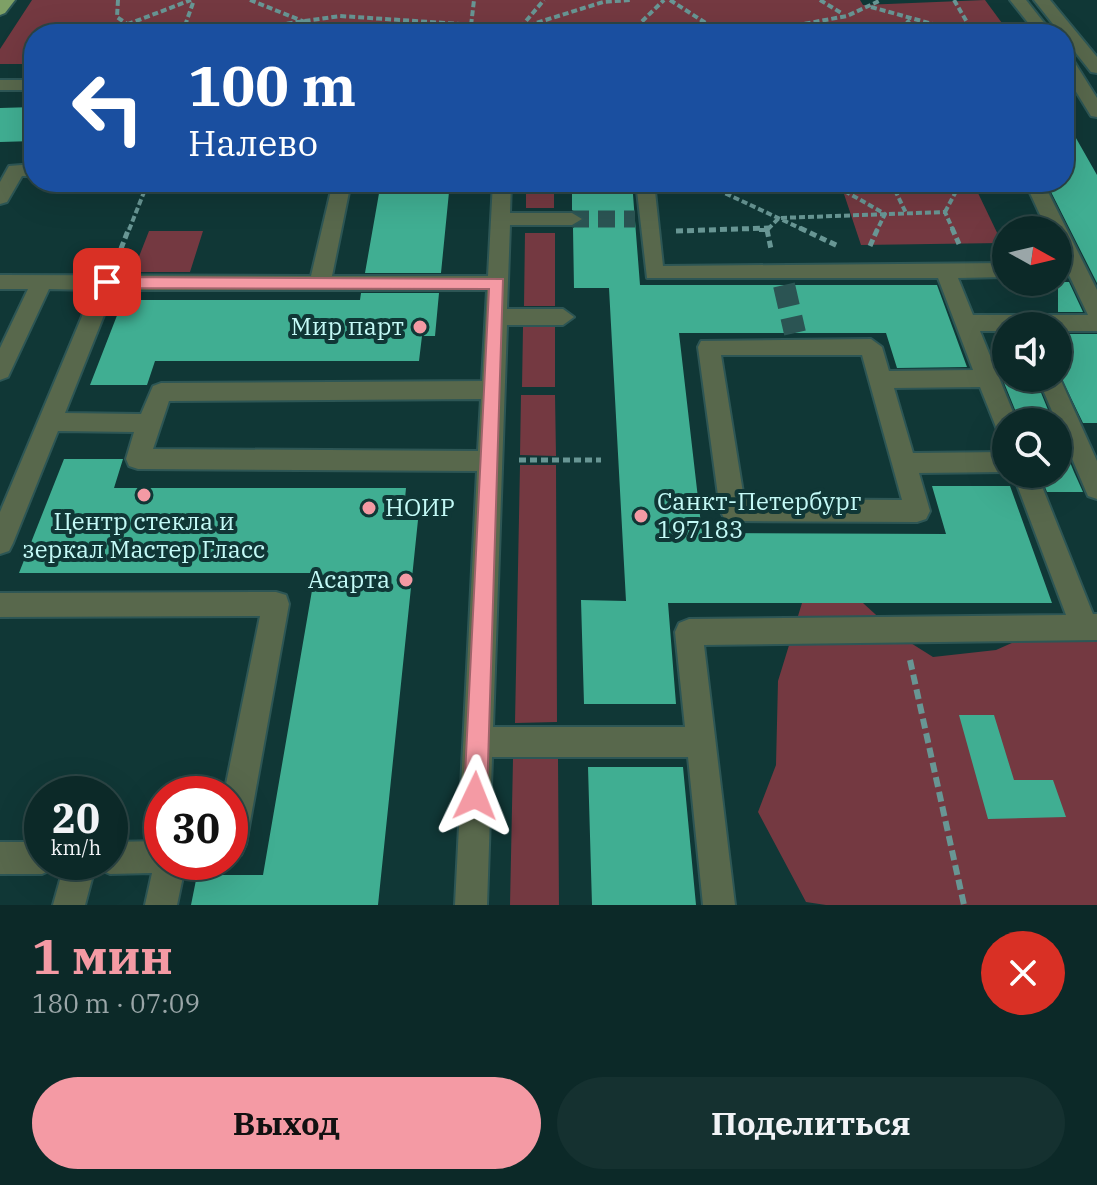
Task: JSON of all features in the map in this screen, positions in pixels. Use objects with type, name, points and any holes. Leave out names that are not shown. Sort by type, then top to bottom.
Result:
[{"type":"main road","points":[[0,10],[7,0]]},
{"type":"street","points":[[1018,0],[1037,24]]},
{"type":"street","points":[[1042,0],[1061,24]]},
{"type":"street","points":[[1074,40],[1097,68]]},
{"type":"street","points":[[1080,83],[1097,112]]},
{"type":"street","points":[[0,85],[24,85]]},
{"type":"street","points":[[0,198],[16,170],[24,170]]},
{"type":"street","points":[[320,283],[340,192]]},
{"type":"street","points":[[471,905],[501,192]]},
{"type":"street","points":[[645,192],[645,223],[654,273],[783,279],[889,272],[992,270]]},
{"type":"street","points":[[1039,192],[1051,216]]},
{"type":"street","points":[[500,219],[572,219]]},
{"type":"street","points":[[945,271],[999,408]]},
{"type":"street","points":[[1072,276],[1097,312]]},
{"type":"street","points":[[0,282],[497,283]]},
{"type":"street","points":[[0,371],[42,282]]},
{"type":"street","points":[[0,543],[107,282]]},
{"type":"street","points":[[496,317],[563,317]]},
{"type":"street","points":[[966,323],[992,324]]},
{"type":"street","points":[[1072,324],[1097,323]]},
{"type":"street","points":[[796,340],[871,347],[880,380],[917,511],[733,510],[709,347],[796,340]]},
{"type":"street","points":[[880,380],[988,378]]},
{"type":"street","points":[[490,461],[138,459],[161,392],[493,390]]},
{"type":"street","points":[[1055,392],[1097,489]]},
{"type":"street","points":[[49,422],[149,423]]},
{"type":"street","points":[[904,463],[992,462]]},
{"type":"street","points":[[719,905],[689,632],[1090,627],[1031,488]]},
{"type":"street","points":[[0,605],[276,604],[243,776]]},
{"type":"street","points":[[477,742],[701,742]]},
{"type":"street","points":[[0,858],[24,858]]},
{"type":"street","points":[[69,905],[76,880]]},
{"type":"street","points":[[161,905],[166,880]]},
{"type":"path","points":[[118,0],[117,17],[127,24],[302,21],[340,16],[428,24]]},
{"type":"path","points":[[127,24],[193,0]]},
{"type":"path","points":[[185,24],[193,0]]},
{"type":"path","points":[[250,0],[310,24]]},
{"type":"path","points":[[472,24],[474,0]]},
{"type":"path","points":[[523,24],[544,0]]},
{"type":"path","points":[[532,24],[602,1],[630,0]]},
{"type":"path","points":[[640,24],[667,0],[707,24]]},
{"type":"path","points":[[820,0],[844,15]]},
{"type":"path","points":[[954,0],[966,24]]},
{"type":"path","points":[[800,24],[844,15],[871,7],[879,1]]},
{"type":"path","points":[[871,7],[925,24]]},
{"type":"path","points":[[906,20],[909,24]]},
{"type":"path","points":[[107,282],[144,192]]},
{"type":"path","points":[[723,192],[889,272]]},
{"type":"path","points":[[846,192],[885,214]]},
{"type":"path","points":[[896,192],[906,213]]},
{"type":"path","points":[[945,212],[956,192]]},
{"type":"path","points":[[645,223],[767,230],[779,218],[945,212]]},
{"type":"path","points":[[945,212],[959,244]]},
{"type":"path","points":[[870,245],[885,214]]},
{"type":"path","points":[[490,461],[601,460]]},
{"type":"path","points":[[903,629],[964,905]]},
{"type":"shaded area","points":[[32,0],[860,0],[863,5],[985,0],[1003,24],[24,24],[24,64],[0,64],[0,49]]},
{"type":"shaded area","points":[[526,192],[554,192],[554,208],[526,208]]},
{"type":"shaded area","points":[[978,193],[992,222],[992,243],[861,245],[844,194]]},
{"type":"shaded area","points":[[149,231],[203,231],[190,272],[133,272]]},
{"type":"shaded area","points":[[525,233],[555,233],[555,306],[524,306]]},
{"type":"shaded area","points":[[523,327],[555,327],[555,387],[522,387]]},
{"type":"shaded area","points":[[521,395],[555,395],[556,456],[520,455]]},
{"type":"shaded area","points":[[520,465],[556,465],[557,722],[515,723]]},
{"type":"shaded area","points":[[802,603],[863,603],[898,635],[933,657],[996,650],[1032,634],[1097,628],[1097,905],[826,905],[806,902],[758,812],[776,765],[778,681]]},
{"type":"shaded area","points":[[558,758],[559,905],[510,905],[513,759]]},
{"type":"building","points":[[24,107],[24,141],[0,142],[0,108]]},
{"type":"building","points":[[1074,135],[1097,175],[1097,283],[1072,233],[1072,216],[1063,216],[1051,192],[1074,192]]},
{"type":"building","points":[[379,192],[449,192],[441,273],[365,273]]},
{"type":"building","points":[[572,192],[633,192],[640,285],[937,285],[967,367],[897,368],[886,333],[679,333],[702,533],[946,534],[932,486],[1011,488],[1052,603],[668,603],[676,704],[584,704],[581,600],[626,601],[609,288],[574,288],[573,228],[585,218],[572,210]]},
{"type":"building","points":[[1072,288],[1083,312],[1058,312],[1058,296],[1072,296]]},
{"type":"building","points":[[361,293],[439,293],[435,336],[422,336],[419,361],[155,361],[147,385],[90,385],[123,300],[360,300]]},
{"type":"building","points":[[1072,334],[1097,334],[1097,423],[1083,423],[1068,392],[1072,392]]},
{"type":"building","points":[[1008,392],[1041,392],[1047,408],[1014,408]]},
{"type":"building","points":[[64,459],[123,459],[114,488],[406,488],[403,520],[418,520],[378,905],[191,905],[196,880],[248,880],[248,875],[263,875],[315,573],[19,573]]},
{"type":"building","points":[[1072,466],[1083,492],[1047,492],[1045,488],[1072,488]]},
{"type":"building","points":[[959,715],[994,715],[1014,780],[1053,780],[1066,817],[988,819]]},
{"type":"building","points":[[588,767],[683,767],[696,905],[592,905]]},
{"type":"tunnel","points":[[572,219],[635,219]]},
{"type":"tunnel","points":[[784,285],[795,333]]},
{"type":"place","name":"Мир парт","points":[[420,327]]},
{"type":"place","name":"Центр стекла и зеркал Мастер Гласс","points":[[144,495]]},
{"type":"place","name":"НОИР","points":[[369,508]]},
{"type":"place","name":"Санкт-Петербург 197183","points":[[641,516]]},
{"type":"place","name":"Асарта","points":[[406,580]]},
{"type":"route","points":[[107,282],[497,283],[475,796]]}]
